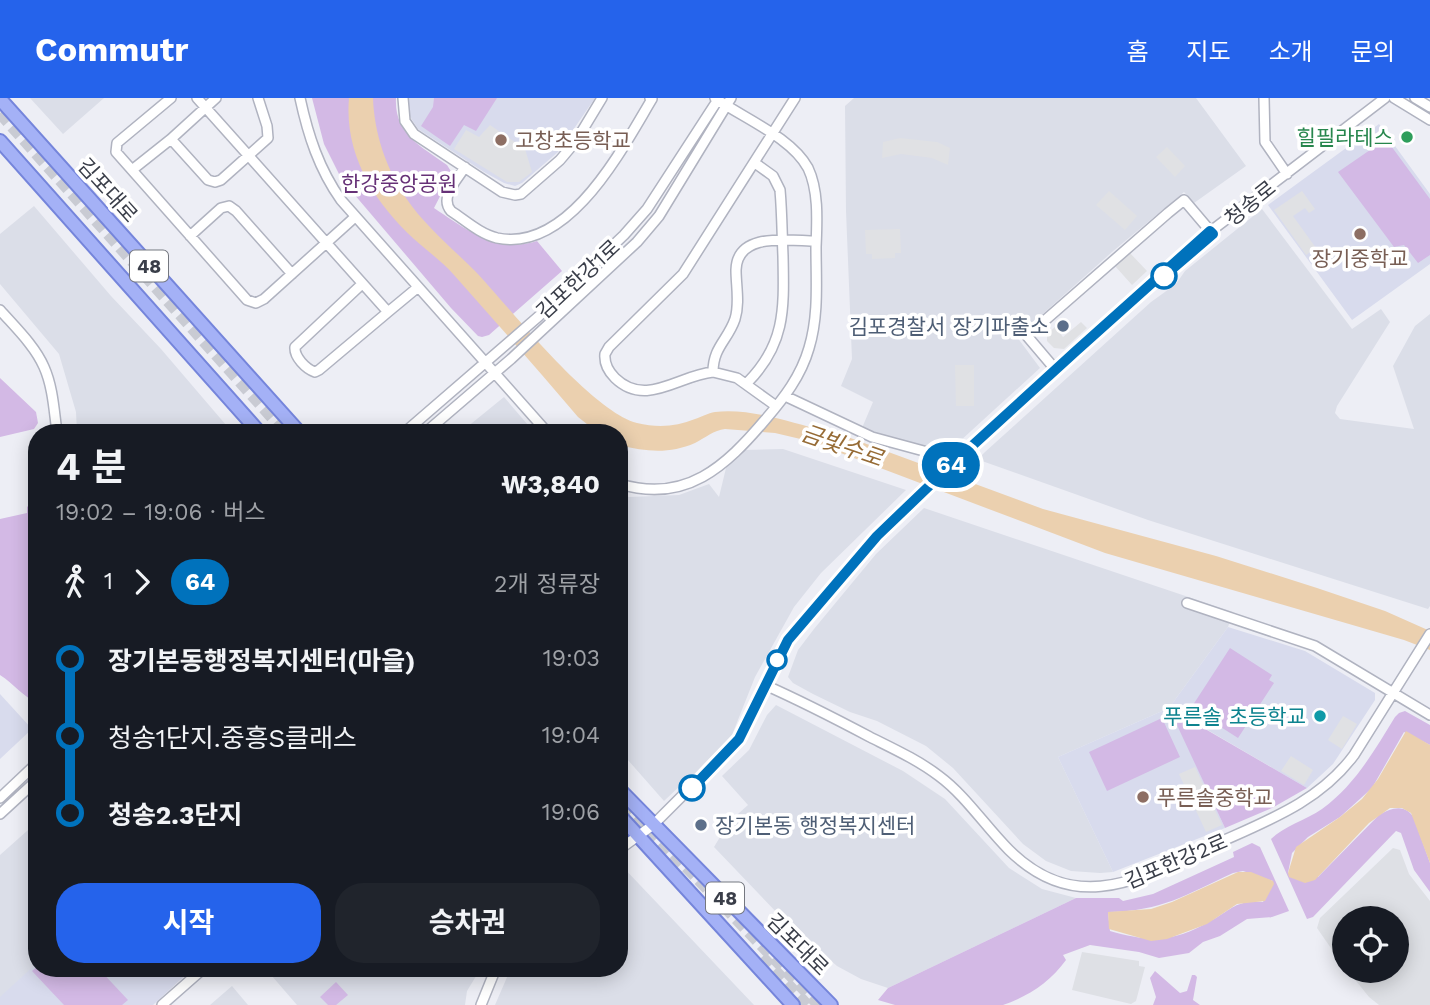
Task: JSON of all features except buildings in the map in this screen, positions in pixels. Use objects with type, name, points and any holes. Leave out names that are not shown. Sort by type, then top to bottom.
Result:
[{"type":"main road","name":"김포대로","points":[[0,99],[292,424]]},
{"type":"main road","name":"48","points":[[0,141],[252,424]]},
{"type":"main road","name":"김포대로","points":[[628,798],[831,1005]]},
{"type":"main road","name":"김포대로","points":[[628,824],[793,1005]]},
{"type":"street","points":[[171,98],[117,143],[116,152],[251,302],[260,302],[355,218]]},
{"type":"street","points":[[197,98],[388,312]]},
{"type":"street","points":[[132,170],[216,98]]},
{"type":"street","points":[[171,139],[212,182],[220,180],[268,138],[258,98]]},
{"type":"street","points":[[300,98],[309,134],[333,189],[355,218],[540,424]]},
{"type":"street","points":[[403,98],[405,121],[414,134],[502,192],[515,195],[521,194],[569,151],[601,98]]},
{"type":"street","points":[[466,167],[446,199],[447,207],[451,211],[485,234],[495,237],[515,240],[536,236],[563,218],[598,184],[635,128],[652,99],[650,98]]},
{"type":"street","points":[[775,408],[747,383],[713,372],[698,374],[651,391],[633,390],[626,387],[608,369],[604,361],[609,347],[683,274],[795,98]]},
{"type":"street","points":[[1264,98],[1265,142],[1286,173]]},
{"type":"street","name":"청송로","points":[[628,842],[653,825],[739,739],[779,656],[796,629],[877,536],[1055,369],[1078,353],[1212,232],[1286,173],[1378,108],[1385,98]]},
{"type":"street","points":[[1394,98],[1430,120]]},
{"type":"street","points":[[1415,98],[1430,107]]},
{"type":"street","points":[[628,486],[642,489],[684,485],[709,474],[740,450],[785,396],[804,362],[813,334],[816,302],[815,191],[809,170],[795,151],[722,100]]},
{"type":"street","name":"김포한강1로","points":[[414,424],[539,316],[638,220],[722,100]]},
{"type":"street","name":"김포한강1로","points":[[435,424],[549,325],[650,228],[722,100]]},
{"type":"street","points":[[747,383],[764,365],[780,331],[784,302],[778,183],[767,170],[755,163]]},
{"type":"street","points":[[1055,369],[1027,336],[1184,200],[1212,232]]},
{"type":"street","points":[[190,236],[221,208],[229,206],[292,274]]},
{"type":"street","points":[[713,372],[715,353],[736,315],[736,269],[740,255],[753,244],[816,241]]},
{"type":"street","points":[[362,284],[297,343],[295,353],[310,371],[317,371],[417,288]]},
{"type":"street","points":[[0,310],[44,367],[56,424]]},
{"type":"street","points":[[785,396],[872,437],[953,463]]},
{"type":"street","points":[[1188,603],[1312,644],[1430,715]]},
{"type":"street","name":"김포한강2로","points":[[765,685],[835,718],[928,768],[950,786],[1010,851],[1033,869],[1068,884],[1103,887],[1122,884],[1146,875],[1274,818],[1316,794],[1348,764],[1430,634]]},
{"type":"street","points":[[0,798],[28,772]]},
{"type":"street","points":[[0,814],[28,788]]},
{"type":"street","points":[[165,1005],[197,977]]},
{"type":"street","points":[[481,1005],[492,977]]},
{"type":"shaded area","points":[[30,98],[104,98],[63,134]]},
{"type":"shaded area","name":"고창초등학교","points":[[409,98],[595,98],[558,152],[515,186],[484,172],[418,129],[409,115]]},
{"type":"shaded area","points":[[854,98],[1196,98],[1246,166],[1194,203],[1184,192],[1017,337],[1040,368],[947,453],[880,436],[862,428],[873,402],[841,386],[852,359],[845,106]]},
{"type":"shaded area","name":"장기중학교","points":[[1379,124],[1430,194],[1430,264],[1352,320],[1268,205]]},
{"type":"shaded area","points":[[490,125],[525,149],[532,172],[519,182],[507,182],[454,149],[466,130],[479,137]]},
{"type":"shaded area","points":[[900,138],[937,142],[950,148],[948,165],[932,158],[901,154],[882,158],[883,142]]},
{"type":"shaded area","points":[[1167,147],[1185,166],[1175,177],[1156,157]]},
{"type":"shaded area","points":[[1109,191],[1137,216],[1125,230],[1096,205]]},
{"type":"shaded area","points":[[1302,191],[1315,209],[1309,213],[1305,208],[1293,216],[1316,248],[1306,255],[1274,210]]},
{"type":"shaded area","points":[[34,206],[225,424],[77,424],[76,412],[59,354],[0,284],[0,234]]},
{"type":"shaded area","points":[[1262,209],[1352,329],[1381,309],[1390,322],[1337,406],[1335,413],[1340,419],[1414,429],[1393,366],[1415,326],[1430,314],[1428,609],[1148,520],[982,461],[981,456],[985,452],[1151,302],[1176,284],[1185,271]]},
{"type":"shaded area","points":[[900,229],[901,253],[895,253],[895,258],[872,259],[872,254],[866,254],[865,230]]},
{"type":"shaded area","points":[[1130,253],[1147,271],[1132,285],[1115,266]]},
{"type":"shaded area","points":[[1081,322],[1087,328],[1064,349],[1054,348],[1047,341],[1047,334],[1055,327],[1063,337]]},
{"type":"shaded area","points":[[955,365],[974,365],[974,406],[956,406]]},
{"type":"shaded area","points":[[504,397],[527,424],[471,424]]},
{"type":"shaded area","points":[[783,449],[906,490],[821,573],[794,607],[755,677],[730,740],[702,770],[664,801],[628,760],[628,497],[679,495],[709,484],[719,497],[726,468],[744,450]]},
{"type":"shaded area","points":[[924,508],[1233,612],[1228,627],[1169,708],[1058,757],[1113,872],[1071,871],[1046,861],[1023,844],[953,768],[926,746],[877,721],[850,712],[813,694],[793,683],[788,677],[798,650],[814,629],[876,554]]},
{"type":"shaded area","points":[[1228,627],[1305,651],[1375,693],[1375,700],[1333,764],[1307,788],[1170,708],[1225,828],[1113,872],[1058,757],[1169,708]]},
{"type":"shaded area","points":[[0,694],[28,725],[28,733],[0,759]]},
{"type":"shaded area","points":[[776,705],[903,771],[945,799],[1009,868],[1042,889],[1076,898],[888,988],[861,979],[837,966],[781,917],[714,847],[729,822],[748,805],[722,776],[749,750],[767,715]]},
{"type":"shaded area","points":[[1343,716],[1357,724],[1342,749],[1328,740]]},
{"type":"shaded area","points":[[1291,756],[1313,770],[1304,785],[1281,771]]},
{"type":"shaded area","points":[[1195,767],[1222,825],[1206,832],[1179,774]]},
{"type":"shaded area","points":[[28,830],[28,973],[0,999],[0,855]]},
{"type":"shaded area","points":[[1393,848],[1400,850],[1409,874],[1430,901],[1430,1005],[1379,1005],[1358,983],[1409,983],[1409,906],[1333,906]]},
{"type":"shaded area","points":[[628,872],[754,1005],[495,1005],[507,977],[628,977]]},
{"type":"shaded area","points":[[1332,906],[1332,950],[1317,928],[1320,918]]},
{"type":"shaded area","points":[[1082,952],[1139,961],[1139,966],[1145,967],[1136,1001],[1131,1004],[1072,990]]},
{"type":"shaded area","points":[[28,971],[28,977],[183,977],[153,1005],[0,1005],[0,997]]},
{"type":"shaded area","points":[[273,977],[476,977],[467,991],[465,1005],[297,1005]]},
{"type":"shaded area","points":[[232,986],[248,1005],[210,1005]]},
{"type":"green space","name":"한강중앙공원","points":[[312,98],[396,98],[399,121],[404,130],[419,145],[447,165],[452,173],[434,208],[483,238],[509,244],[537,241],[562,271],[489,335],[478,336],[342,180],[324,144]]},
{"type":"green space","points":[[434,98],[497,98],[476,131],[464,125],[450,146],[421,126],[433,107]]},
{"type":"green space","points":[[1386,139],[1430,199],[1430,255],[1418,263],[1404,245],[1394,247],[1338,172]]},
{"type":"green space","points":[[0,378],[36,412],[38,423],[28,424],[28,430],[0,437]]},
{"type":"green space","points":[[27,506],[28,697],[0,675],[0,519],[27,513]]},
{"type":"green space","points":[[1230,648],[1272,675],[1269,680],[1274,683],[1238,738],[1191,708]]},
{"type":"green space","points":[[1169,708],[1307,788],[1272,808],[1225,828]]},
{"type":"green space","points":[[1405,711],[1430,725],[1430,745],[1404,732],[1372,788],[1340,817],[1308,837],[1292,853],[1288,873],[1318,877],[1379,815],[1393,809],[1402,809],[1414,818],[1430,863],[1430,892],[1414,870],[1401,833],[1396,831],[1313,917],[1307,919],[1271,839],[1334,800],[1363,767],[1395,717]]},
{"type":"green space","points":[[1162,718],[1180,757],[1107,791],[1089,752]]},
{"type":"green space","points":[[1252,843],[1260,847],[1289,911],[1272,917],[1247,919],[1220,936],[1203,942],[1189,953],[1159,958],[1139,952],[1090,945],[1063,955],[1066,960],[1046,982],[1030,993],[1003,1005],[895,1005],[878,1000],[888,988],[1076,898],[1119,898],[1123,901],[1153,894],[1234,857],[1233,852]],"holes":[[[1243,871],[1273,881],[1263,902],[1237,905],[1200,927],[1175,936],[1151,939],[1110,931],[1108,912],[1159,905],[1233,873]]]},
{"type":"green space","points":[[1155,971],[1180,993],[1187,991],[1192,975],[1195,975],[1197,977],[1193,1000],[1200,1005],[1153,1005],[1156,997],[1150,978]]},
{"type":"green space","points":[[38,977],[106,977],[128,1000],[122,1005],[64,1005]]},
{"type":"green space","points":[[336,982],[348,995],[336,1005],[328,1005],[320,997]]},
{"type":"water","name":"금빛수로","points":[[349,98],[373,98],[382,150],[399,187],[413,208],[552,356],[597,399],[618,414],[637,423],[659,426],[681,424],[715,412],[742,412],[825,431],[826,429],[1043,509],[1216,556],[1385,611],[1430,631],[1430,650],[1404,640],[1105,553],[809,441],[775,433],[725,429],[676,449],[649,450],[628,447],[628,424],[587,424],[578,417],[449,270],[386,209],[365,176],[357,157],[349,119]]},
{"type":"water","points":[[1406,731],[1430,745],[1430,863],[1411,813],[1402,808],[1390,808],[1369,823],[1315,880],[1305,883],[1289,877],[1296,847],[1362,799],[1378,779]]},
{"type":"water","points":[[1238,872],[1251,872],[1273,881],[1265,901],[1237,904],[1207,924],[1167,939],[1151,941],[1109,929],[1108,912],[1151,909]]},
{"type":"tunnel","points":[[0,113],[278,424]]},
{"type":"tunnel","points":[[628,816],[677,868]]},
{"type":"tunnel","points":[[674,854],[819,1005]]},
{"type":"tunnel","points":[[762,957],[807,1005]]},
{"type":"bus line","name":"64","points":[[692,788],[739,739],[779,656],[796,629],[877,536],[1076,351],[1210,231],[1213,234],[1164,276]]},
{"type":"place","name":"힐필라테스","points":[[1407,137]]},
{"type":"place","name":"고창초등학교","points":[[501,140]]},
{"type":"place","name":"장기중학교","points":[[1360,234]]},
{"type":"place","name":"김포경찰서 장기파출소","points":[[1063,326]]},
{"type":"place","name":"푸른솔 초등학교","points":[[1320,716]]},
{"type":"place","name":"푸른솔중학교","points":[[1143,797]]},
{"type":"place","name":"장기본동 행정복지센터","points":[[701,825]]}]
